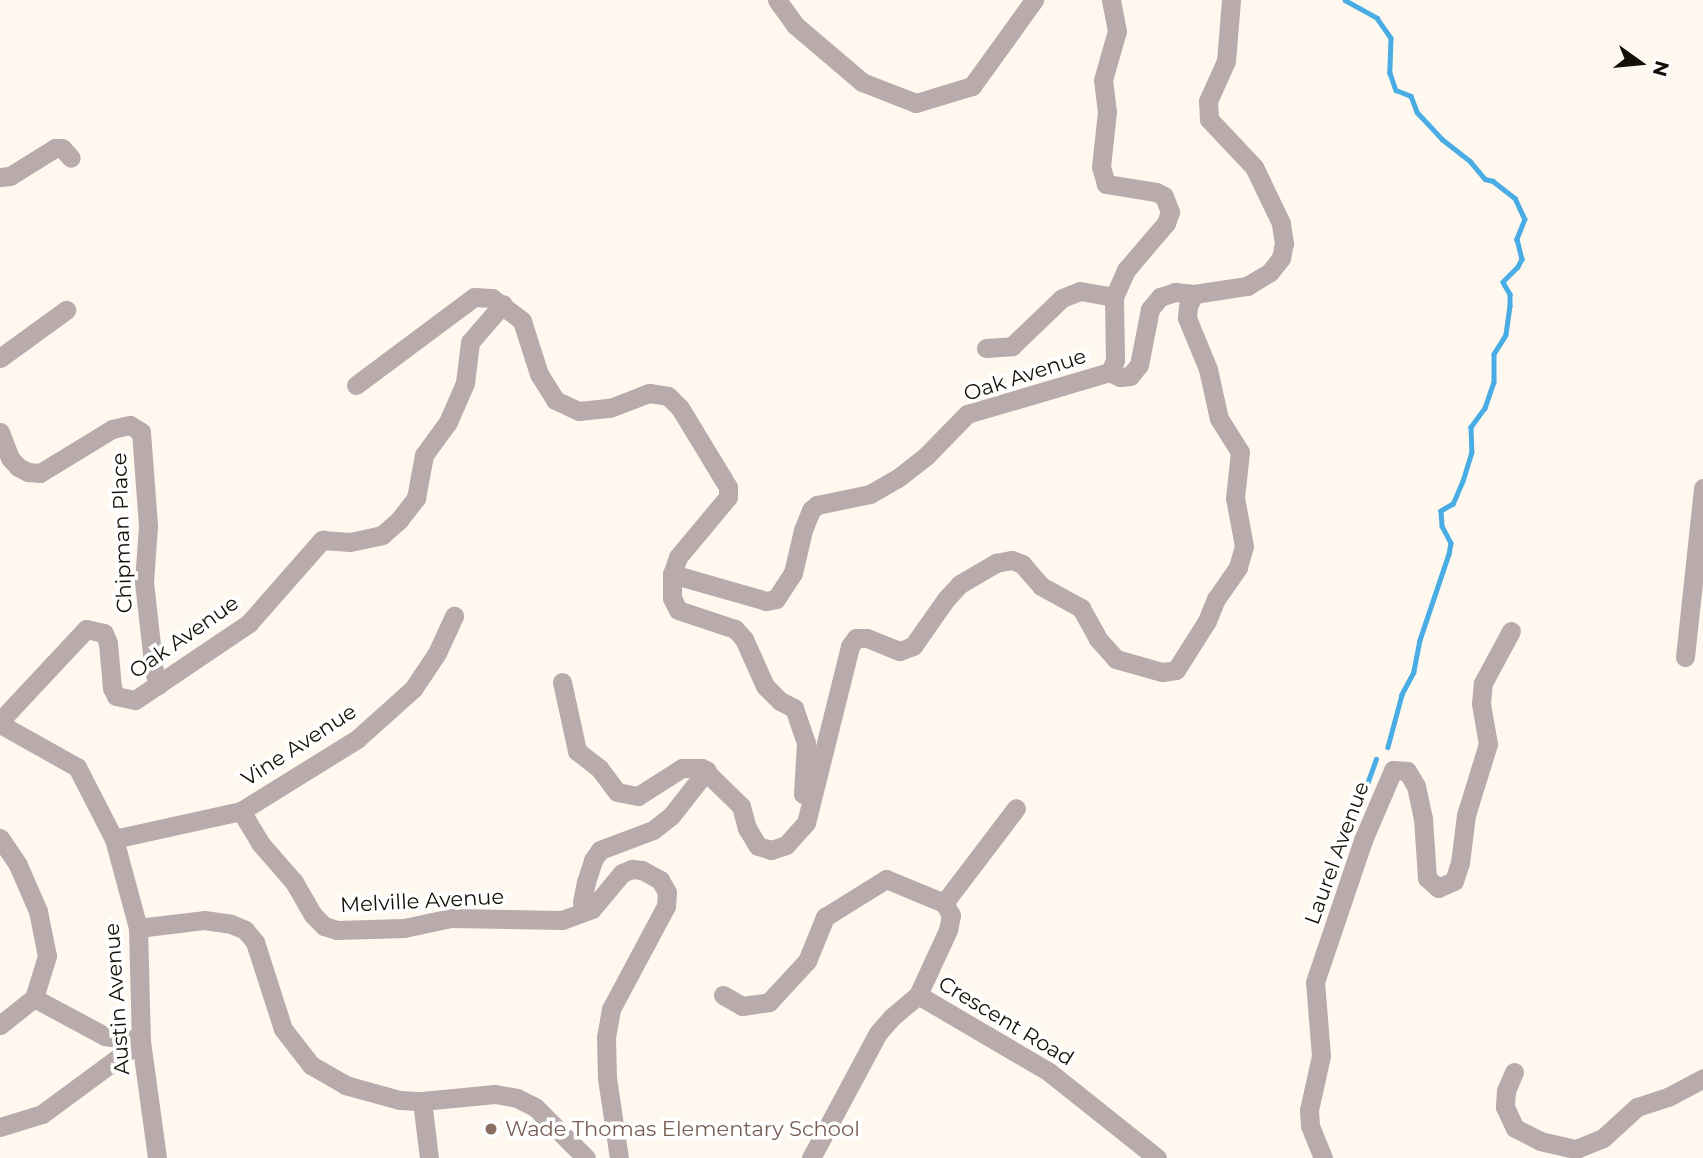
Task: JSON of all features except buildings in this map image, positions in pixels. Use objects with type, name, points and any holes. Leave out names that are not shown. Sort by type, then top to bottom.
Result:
[{"type":"street","points":[[777,0],[795,25],[862,82],[916,103],[971,86],[1034,0]]},
{"type":"street","name":"Oak Avenue","points":[[673,574],[766,601],[776,599],[793,573],[803,530],[811,510],[817,505],[870,494],[898,478],[926,456],[967,414],[1110,372],[1115,360],[1114,297],[1126,270],[1166,223],[1170,212],[1164,196],[1156,192],[1106,184],[1101,167],[1107,112],[1103,80],[1117,31],[1111,0]]},
{"type":"street","points":[[1110,372],[1120,377],[1130,376],[1139,365],[1150,309],[1160,297],[1175,292],[1194,294],[1247,286],[1270,272],[1281,258],[1284,243],[1281,223],[1254,167],[1209,119],[1208,101],[1226,61],[1231,0]]},
{"type":"street","points":[[0,177],[10,176],[55,148],[62,148],[71,158]]},
{"type":"street","name":"Oak Avenue","points":[[986,348],[1012,346],[1062,298],[1080,291],[1114,297]]},
{"type":"street","points":[[562,682],[577,751],[598,768],[617,792],[638,796],[682,768],[692,766],[707,771],[741,806],[747,828],[758,846],[771,850],[786,845],[806,823],[850,646],[856,638],[867,638],[900,651],[913,646],[946,598],[960,584],[996,563],[1012,560],[1022,564],[1041,586],[1081,608],[1098,639],[1116,659],[1162,672],[1176,670],[1216,599],[1238,567],[1244,546],[1236,498],[1240,452],[1219,419],[1208,369],[1187,318],[1194,294]]},
{"type":"street","points":[[356,385],[474,297],[492,298],[522,321],[539,374],[555,400],[579,411],[610,408],[649,393],[668,396],[680,408],[722,477],[728,498],[678,557],[673,574],[672,598],[678,610],[736,629],[744,639],[765,686],[780,701],[794,708],[806,743],[803,808],[806,823]]},
{"type":"street","name":"Oak Avenue","points":[[0,722],[86,629],[104,633],[108,643],[112,688],[116,696],[135,700],[249,623],[322,541],[350,542],[382,535],[399,520],[416,498],[424,455],[449,422],[465,383],[470,342],[503,304]]},
{"type":"street","points":[[0,358],[66,310]]},
{"type":"street","name":"Chipman Place","points":[[0,432],[10,458],[29,472],[40,473],[112,429],[130,425],[141,432],[148,526],[144,582],[158,685]]},
{"type":"street","points":[[1685,657],[1703,486]]},
{"type":"street","name":"Vine Avenue","points":[[241,811],[357,739],[413,689],[437,653],[454,616]]},
{"type":"street","name":"Laurel Avenue","points":[[1323,1158],[1310,1125],[1309,1110],[1321,1056],[1315,982],[1363,840],[1393,770],[1407,771],[1416,786],[1423,818],[1427,878],[1438,888],[1454,881],[1460,863],[1466,815],[1488,744],[1481,704],[1483,683],[1511,631]]},
{"type":"street","name":"Austin Avenue","points":[[0,722],[77,766],[114,839],[138,928],[141,1041],[157,1158]]},
{"type":"street","points":[[619,1158],[607,1078],[611,1009],[666,906],[667,892],[660,880],[642,870],[632,869],[622,873],[597,905],[584,910],[582,902],[586,882],[593,860],[600,850],[653,830],[671,817],[707,771]]},
{"type":"street","points":[[944,903],[1016,808]]},
{"type":"street","points":[[114,839],[241,811]]},
{"type":"street","name":"Melville Avenue","points":[[241,811],[260,843],[294,882],[313,915],[324,926],[337,930],[404,928],[451,918],[562,920],[584,910]]},
{"type":"street","points":[[0,838],[18,865],[38,911],[47,956],[34,998],[0,1025]]},
{"type":"street","points":[[723,995],[743,1006],[769,1002],[807,961],[825,917],[886,879],[944,903],[951,915],[950,923],[918,995]]},
{"type":"street","points":[[138,928],[204,920],[231,924],[245,930],[255,942],[283,1029],[311,1065],[345,1085],[372,1095],[422,1101],[495,1094],[517,1098],[534,1107],[586,1158]]},
{"type":"street","name":"Crescent Road","points":[[811,1158],[878,1033],[918,995],[1049,1072],[1157,1158]]},
{"type":"street","points":[[34,998],[105,1036],[141,1041]]},
{"type":"street","points":[[0,1127],[42,1114],[141,1041]]},
{"type":"street","points":[[1514,1072],[1506,1091],[1505,1107],[1515,1128],[1540,1141],[1576,1149],[1603,1138],[1637,1107],[1668,1097],[1703,1078]]},
{"type":"street","points":[[422,1101],[429,1158]]},
{"type":"waterway","points":[[1345,0],[1377,18],[1391,38],[1390,73],[1396,90],[1411,96],[1417,112],[1442,139],[1470,161],[1485,179],[1493,181],[1515,198],[1525,219],[1517,239],[1522,259],[1503,282],[1510,294],[1510,306],[1506,335],[1494,354],[1494,382],[1485,408],[1471,427],[1472,452],[1463,481],[1453,504],[1441,511],[1442,526],[1451,543],[1449,554],[1420,640],[1414,672],[1402,695],[1388,747]]},
{"type":"waterway","points":[[1337,841],[1357,812],[1376,759]]},
{"type":"place","name":"Wade Thomas Elementary School","points":[[491,1129]]}]
